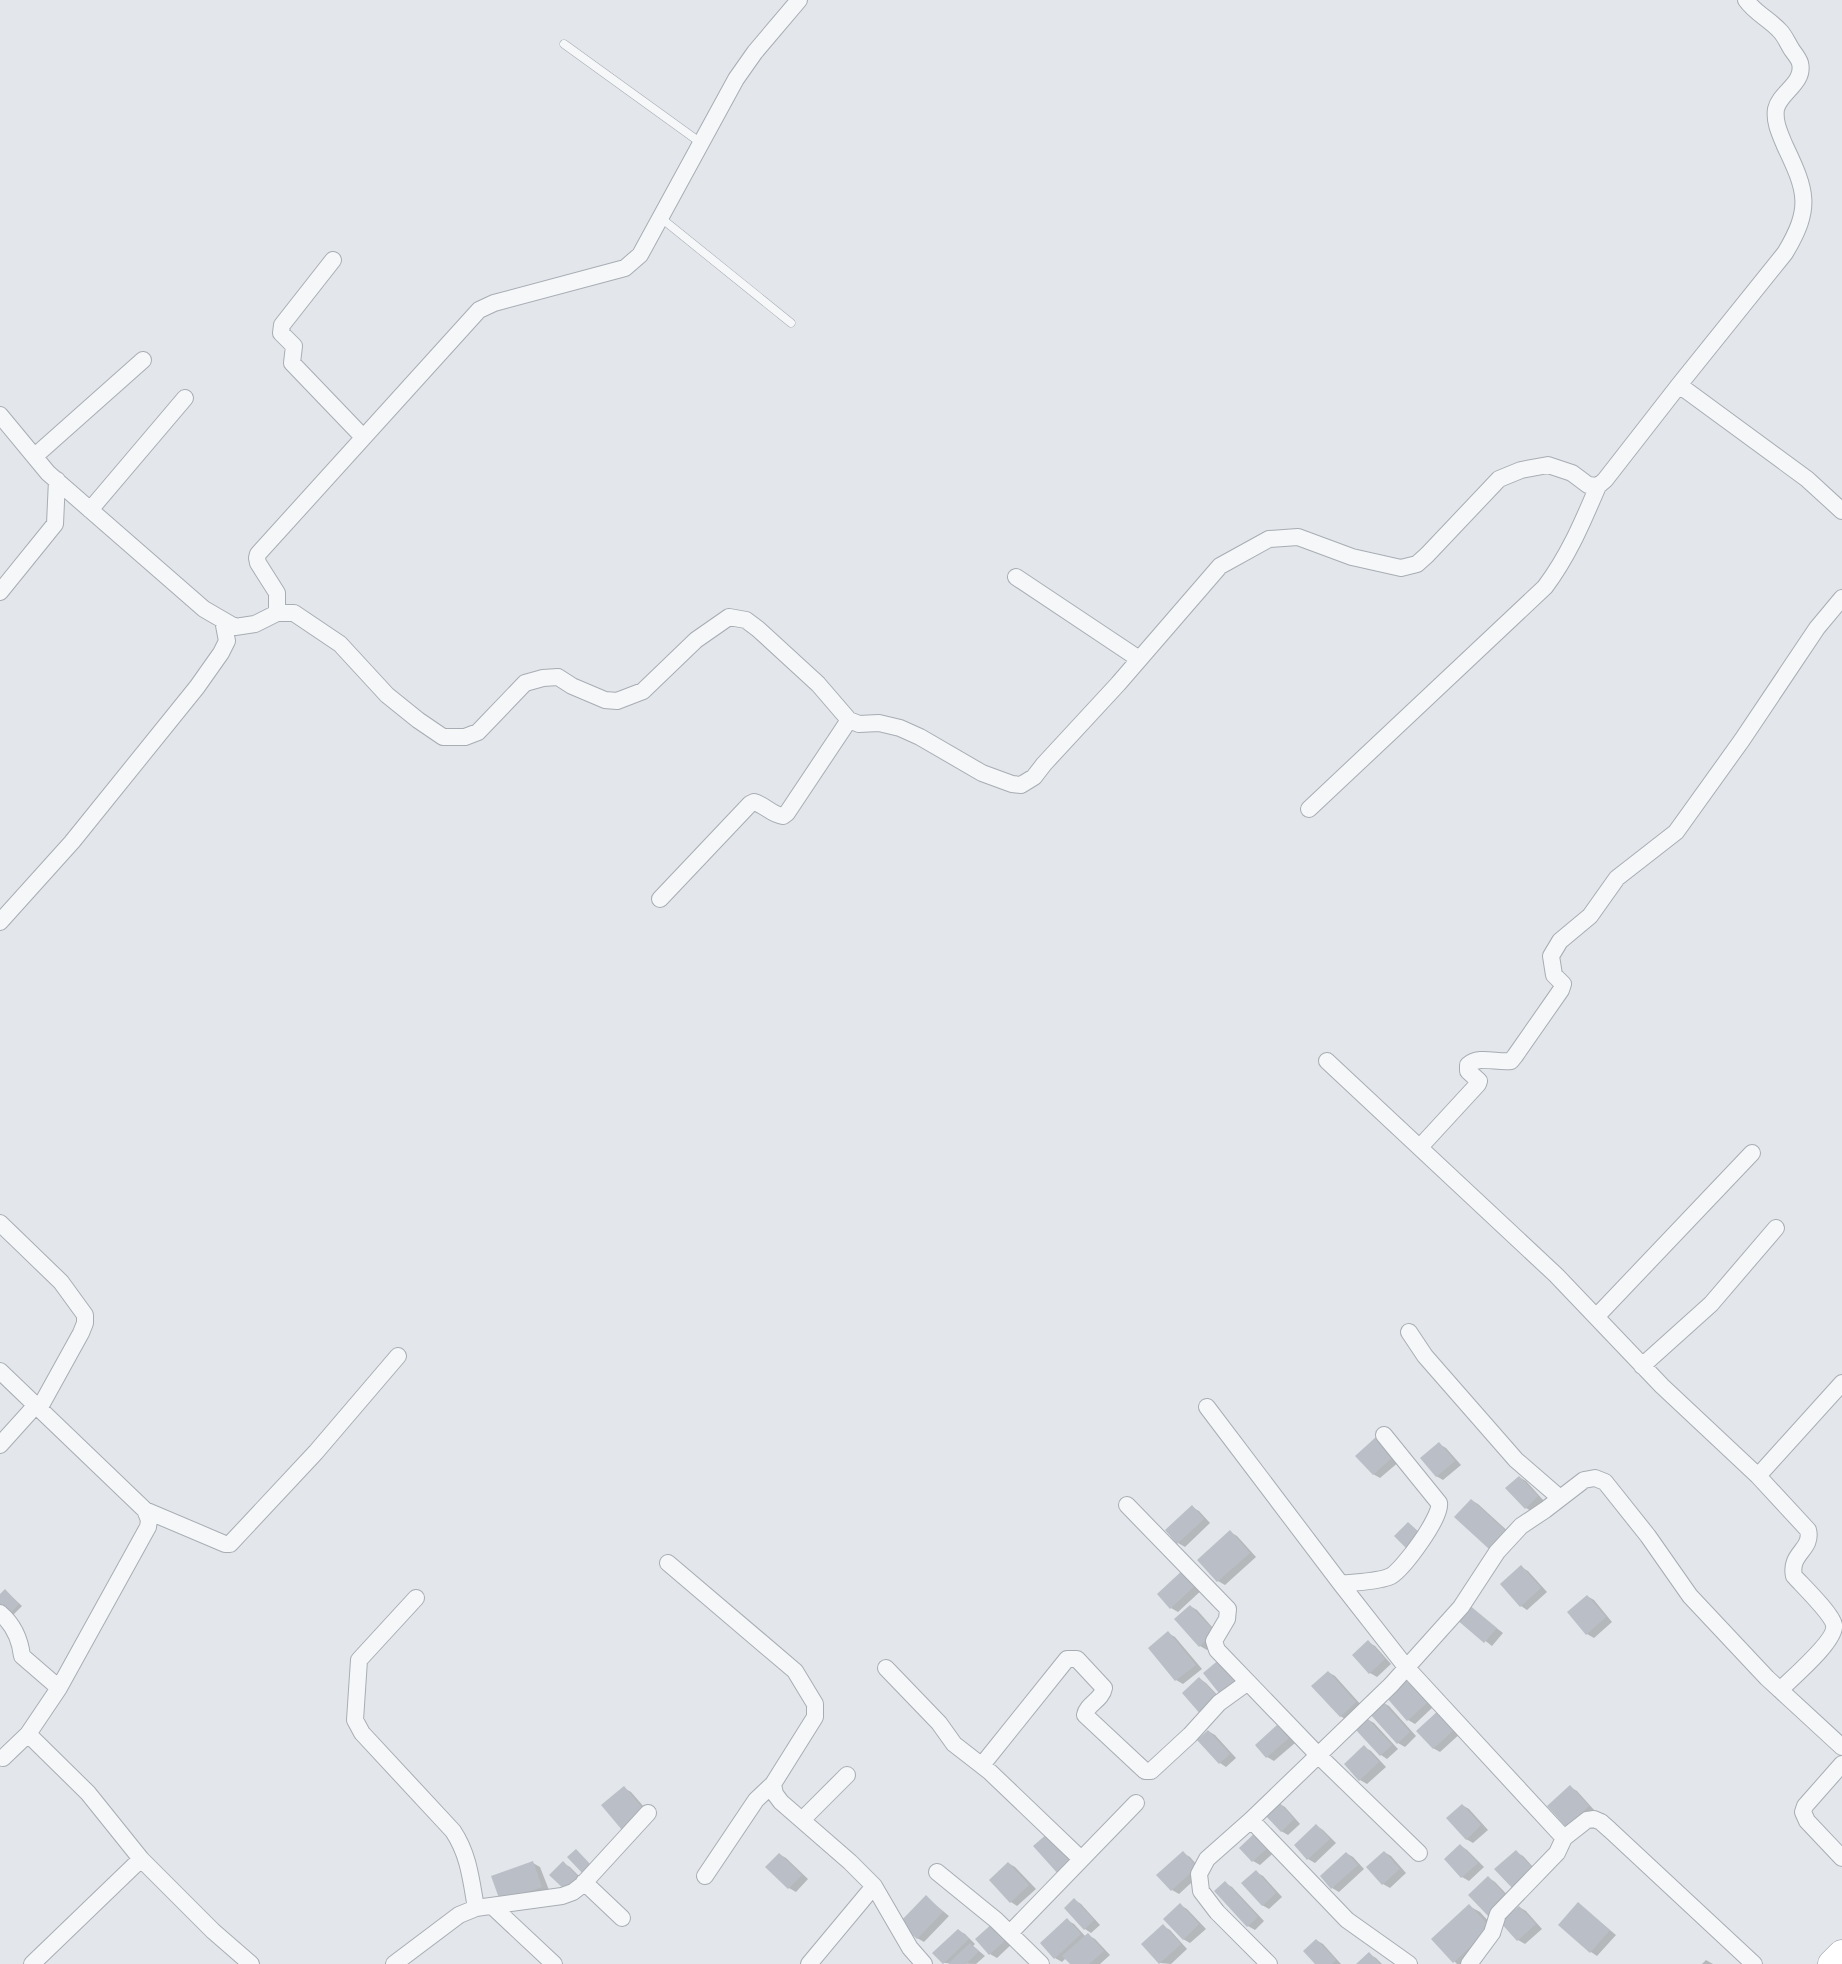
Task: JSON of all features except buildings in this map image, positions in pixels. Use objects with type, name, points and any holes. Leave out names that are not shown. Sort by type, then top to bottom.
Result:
[{"type":"highway","points":[[1832,1964],[1842,1954]]},
{"type":"street","points":[[277,613],[278,593],[258,563],[256,558],[258,554],[479,310],[494,303],[625,268],[640,255],[746,63],[800,0]]},
{"type":"street","points":[[1309,809],[1545,586],[1560,567],[1571,548],[1598,486],[1605,480],[1785,253],[1798,231],[1804,209],[1802,187],[1777,128],[1776,109],[1784,93],[1793,86],[1797,79],[1800,71],[1800,62],[1780,31],[1752,9],[1746,0]]},
{"type":"street","points":[[333,260],[282,326],[281,333],[294,346],[292,363],[363,437]]},
{"type":"street","points":[[35,456],[143,360]]},
{"type":"street","points":[[1679,385],[1807,479],[1842,511]]},
{"type":"street","points":[[90,510],[186,398]]},
{"type":"street","points":[[0,415],[57,480],[204,609],[235,627],[255,624],[277,613],[294,612],[340,644],[387,695],[443,737],[465,737],[478,732],[525,683],[543,678],[558,677],[572,686],[606,700],[617,701],[643,691],[696,640],[729,617],[746,620],[758,629],[818,684],[850,720],[859,724],[879,723],[900,728],[920,737],[982,773],[1012,784],[1021,785],[1034,777],[1220,566],[1269,538],[1298,537],[1352,557],[1401,568],[1416,564],[1427,555],[1499,479],[1521,470],[1548,465],[1572,473],[1588,485],[1598,486]]},
{"type":"street","points":[[0,592],[55,524],[57,480]]},
{"type":"street","points":[[1016,577],[1139,659]]},
{"type":"street","points":[[1420,1148],[1478,1084],[1478,1080],[1468,1071],[1468,1065],[1472,1062],[1483,1060],[1511,1061],[1515,1056],[1561,990],[1563,984],[1554,975],[1551,956],[1560,942],[1590,916],[1617,878],[1676,832],[1742,740],[1818,628],[1842,598]]},
{"type":"street","points":[[0,922],[72,842],[221,653],[227,641],[222,620]]},
{"type":"street","points":[[660,899],[750,804],[754,802],[759,803],[777,816],[783,816],[787,813],[850,720]]},
{"type":"street","points":[[1328,1062],[1556,1275],[1642,1366],[1758,1476],[1808,1530],[1810,1537],[1807,1545],[1798,1552],[1793,1568],[1794,1576],[1834,1615],[1834,1634],[1780,1690]]},
{"type":"street","points":[[1596,1317],[1752,1153]]},
{"type":"street","points":[[1642,1366],[1711,1304],[1776,1228]]},
{"type":"street","points":[[0,1445],[38,1407],[86,1323],[85,1315],[60,1282],[3,1232]]},
{"type":"street","points":[[1409,1332],[1425,1356],[1516,1460],[1560,1498]]},
{"type":"street","points":[[0,1371],[146,1510],[225,1544],[230,1544],[316,1452],[398,1356]]},
{"type":"street","points":[[1758,1476],[1842,1383]]},
{"type":"street","points":[[1207,1406],[1406,1667],[1564,1838]]},
{"type":"street","points":[[1341,1584],[1384,1578],[1394,1574],[1421,1541],[1439,1511],[1439,1503],[1384,1435]]},
{"type":"street","points":[[1269,1964],[1217,1912],[1201,1891],[1199,1874],[1207,1859],[1319,1756],[1391,1685],[1460,1606],[1497,1552],[1521,1526],[1584,1480],[1595,1478],[1605,1482],[1648,1536],[1690,1596],[1780,1690],[1842,1747]]},
{"type":"street","points":[[1127,1505],[1228,1609],[1228,1619],[1214,1641],[1214,1646],[1319,1756],[1419,1853]]},
{"type":"street","points":[[1,1758],[28,1734],[59,1688],[148,1528],[149,1520],[146,1510]]},
{"type":"street","points":[[668,1563],[796,1671],[815,1704],[815,1717],[773,1784],[756,1800],[705,1876]]},
{"type":"street","points":[[416,1598],[359,1660],[356,1720],[362,1733],[453,1831],[465,1852],[476,1908]]},
{"type":"street","points":[[0,1612],[20,1640],[22,1656],[59,1688]]},
{"type":"street","points":[[982,1765],[1067,1659],[1077,1659],[1104,1688],[1102,1694],[1086,1711],[1085,1715],[1145,1771],[1150,1771],[1190,1736],[1219,1703],[1248,1682]]},
{"type":"street","points":[[886,1668],[939,1723],[954,1744],[982,1765],[1081,1859]]},
{"type":"street","points":[[28,1734],[88,1793],[141,1859],[213,1931],[251,1964]]},
{"type":"street","points":[[1842,1764],[1805,1806],[1803,1812],[1807,1821],[1842,1858]]},
{"type":"street","points":[[802,1820],[847,1775]]},
{"type":"street","points":[[773,1784],[774,1794],[781,1802],[850,1862],[874,1886],[910,1948],[924,1964]]},
{"type":"street","points":[[1010,1933],[1136,1803]]},
{"type":"street","points":[[394,1964],[459,1915],[476,1908],[562,1896],[573,1892],[648,1813]]},
{"type":"street","points":[[1469,1964],[1492,1933],[1498,1914],[1557,1853],[1564,1838],[1587,1820],[1594,1819],[1600,1822],[1754,1964]]},
{"type":"street","points":[[1251,1820],[1347,1920],[1408,1964]]},
{"type":"street","points":[[32,1964],[141,1859]]},
{"type":"street","points":[[937,1872],[1010,1933],[1041,1964]]},
{"type":"street","points":[[584,1882],[622,1918]]},
{"type":"street","points":[[809,1964],[874,1886]]},
{"type":"street","points":[[492,1906],[554,1964]]},
{"type":"lane","points":[[564,44],[701,143]]},
{"type":"lane","points":[[660,218],[792,324]]}]
